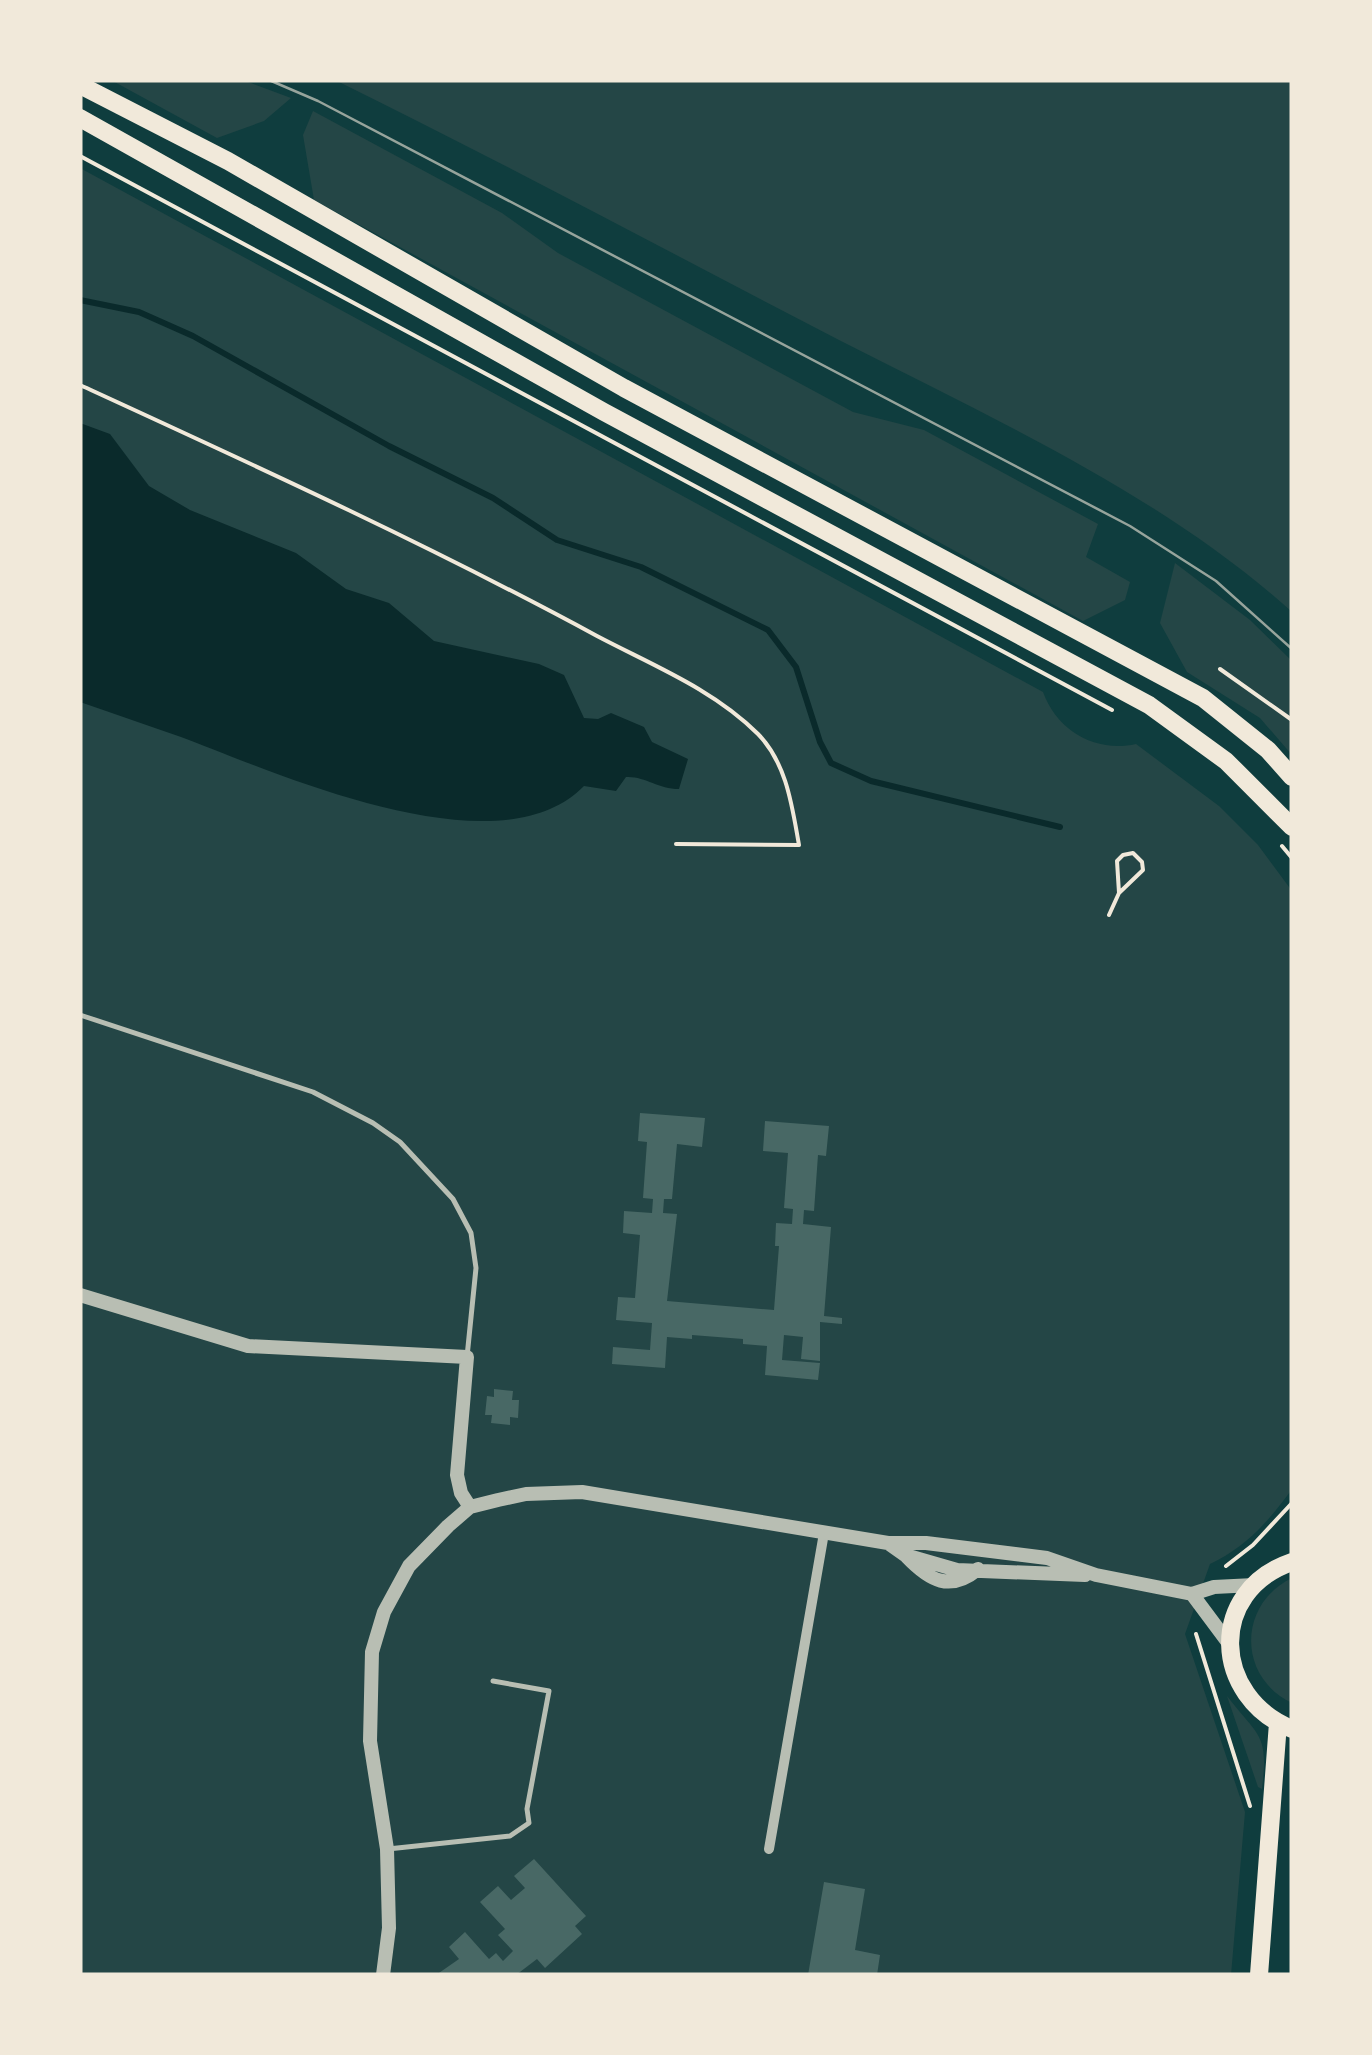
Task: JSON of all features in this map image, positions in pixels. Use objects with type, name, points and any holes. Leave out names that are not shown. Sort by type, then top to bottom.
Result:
[{"type":"main road","points":[[80,85],[228,161],[624,388],[1203,698],[1268,750],[1292,777]]},
{"type":"main road","points":[[80,118],[587,403],[1149,706],[1226,761],[1292,827]]},
{"type":"main road","points":[[1259,1975],[1285,1726],[1246,1697],[1234,1672],[1230,1644],[1238,1609],[1254,1585],[1266,1574],[1292,1562]]},
{"type":"street","points":[[80,1296],[248,1346],[467,1357],[457,1475],[460,1493],[470,1508]]},
{"type":"street","points":[[383,1975],[389,1928],[387,1849],[370,1741],[372,1652],[384,1612],[409,1566],[470,1508],[526,1494],[582,1492],[888,1544],[926,1543],[1047,1558],[1096,1576],[1192,1594],[1214,1587],[1254,1585]]},
{"type":"street","points":[[769,1849],[824,1533]]},
{"type":"street","points":[[888,1544],[905,1555],[957,1570],[1096,1576]]},
{"type":"street","points":[[1192,1594],[1230,1644]]},
{"type":"lane","points":[[80,1015],[313,1092],[400,1142],[452,1199],[471,1234],[476,1268],[467,1357]]},
{"type":"lane","points":[[387,1849],[510,1836],[528,1824],[550,1692],[494,1681]]},
{"type":"path","points":[[80,156],[1117,712]]},
{"type":"path","points":[[80,384],[520,594],[691,684],[736,714],[772,751],[791,802],[799,845],[676,844]]},
{"type":"path","points":[[1220,669],[1292,720]]},
{"type":"path","points":[[1272,835],[1292,858]]},
{"type":"path","points":[[1109,915],[1119,894],[1143,870],[1142,862],[1133,854],[1123,855],[1117,861],[1119,894]]},
{"type":"path","points":[[1221,1570],[1253,1545],[1292,1503]]},
{"type":"path","points":[[1196,1631],[1241,1768],[1252,1815]]},
{"type":"shaded area","points":[[111,80],[243,80],[291,98],[264,121],[217,138]]},
{"type":"shaded area","points":[[335,80],[1292,80],[1292,612],[1188,531],[1075,462]]},
{"type":"shaded area","points":[[313,111],[502,213],[558,253],[853,412],[924,430],[1098,524],[1086,557],[1130,582],[1125,600],[1083,621],[314,200],[303,135]]},
{"type":"shaded area","points":[[80,168],[1043,692],[1058,718],[1080,736],[1107,745],[1136,744],[1219,806],[1258,845],[1292,891],[1292,1489],[1256,1532],[1210,1564],[1185,1634],[1245,1812],[1231,1975],[80,1975]]},
{"type":"shaded area","points":[[80,423],[110,434],[149,486],[190,510],[296,553],[346,589],[389,603],[434,641],[539,664],[564,675],[584,718],[598,719],[611,713],[644,727],[652,742],[688,759],[679,789],[626,777],[616,791],[584,786],[546,811],[498,821],[444,819],[328,792],[80,702]]},
{"type":"shaded area","points":[[1175,563],[1250,620],[1292,661],[1292,755],[1260,718],[1187,672],[1160,623]]},
{"type":"shaded area","points":[[1292,1578],[1292,1703],[1261,1676],[1251,1640],[1261,1605]]},
{"type":"shaded area","points":[[1227,1696],[1259,1736],[1264,1756],[1262,1789],[1258,1787]]},
{"type":"building","points":[[640,1113],[705,1118],[702,1147],[677,1144],[672,1199],[664,1199],[663,1213],[677,1214],[667,1301],[774,1310],[779,1246],[775,1246],[776,1223],[792,1224],[793,1209],[784,1208],[788,1153],[763,1151],[765,1121],[829,1126],[826,1156],[818,1155],[814,1211],[804,1210],[803,1224],[831,1227],[824,1316],[842,1318],[842,1324],[820,1322],[820,1361],[801,1359],[803,1337],[784,1335],[782,1360],[820,1363],[818,1380],[765,1375],[767,1346],[743,1344],[743,1339],[692,1335],[692,1339],[667,1337],[665,1368],[612,1364],[613,1347],[650,1350],[652,1323],[616,1320],[618,1297],[635,1298],[640,1235],[623,1233],[624,1211],[652,1213],[653,1199],[643,1198],[647,1142],[638,1141]]},
{"type":"building","points":[[494,1389],[513,1391],[512,1400],[519,1400],[518,1418],[510,1417],[510,1425],[491,1423],[492,1415],[485,1415],[487,1396],[494,1397]]},
{"type":"building","points":[[534,1859],[586,1916],[575,1926],[582,1934],[545,1968],[537,1959],[516,1975],[436,1975],[459,1959],[449,1947],[465,1932],[489,1959],[496,1953],[503,1961],[513,1951],[498,1935],[505,1929],[480,1902],[498,1886],[511,1900],[525,1888],[514,1876]]},
{"type":"building","points":[[824,1882],[865,1889],[855,1950],[880,1955],[877,1975],[808,1975]]},
{"type":"waterway","points":[[80,300],[139,312],[193,336],[389,446],[493,498],[557,540],[641,567],[768,630],[796,667],[820,742],[831,763],[871,781],[1060,827]]},
{"type":"tram line","points":[[269,80],[318,101],[1130,526],[1216,581],[1292,649]]}]
